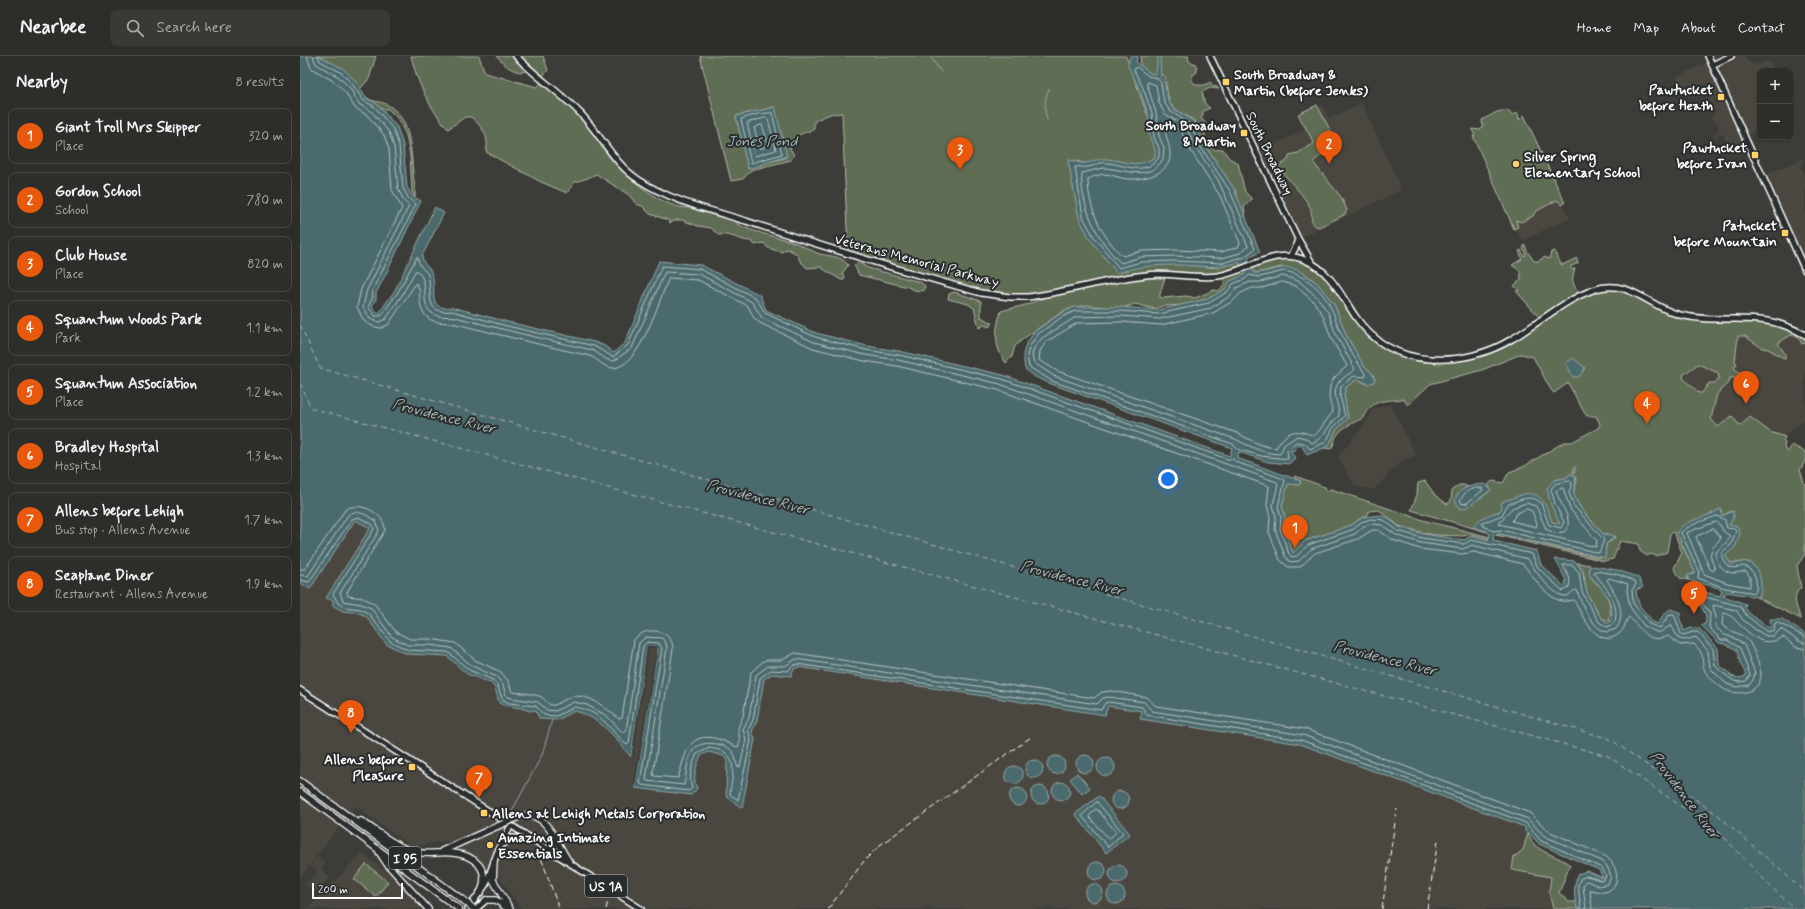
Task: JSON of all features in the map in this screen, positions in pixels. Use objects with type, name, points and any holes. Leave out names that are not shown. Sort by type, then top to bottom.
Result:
[{"type":"highway","points":[[300,780],[333,805],[406,850],[429,854],[457,853],[476,861],[484,874],[484,882],[481,892]]},
{"type":"highway","name":"I 95","points":[[300,792],[458,908]]},
{"type":"highway","name":"I 95","points":[[347,814],[475,909]]},
{"type":"highway","points":[[429,854],[446,849],[521,816],[532,815],[541,819],[549,828],[556,842],[570,863]]},
{"type":"highway","points":[[550,850],[556,842]]},
{"type":"highway","points":[[376,849],[387,864],[428,909]]},
{"type":"highway","points":[[494,861],[493,880],[509,909]]},
{"type":"highway","points":[[486,900],[496,900],[509,909]]},
{"type":"main road","name":"Veterans Memorial Parkway","points":[[516,56],[570,103],[588,121],[620,163],[635,178],[650,187],[673,197],[865,260],[981,293],[1014,298],[1061,292],[1143,275],[1224,275],[1270,258],[1291,256],[1312,263],[1331,280],[1342,294],[1356,317],[1375,339],[1390,349],[1402,354],[1423,359],[1442,360],[1465,357],[1488,350],[1512,340],[1553,310],[1573,299],[1595,289],[1612,286],[1640,294],[1666,310],[1683,316],[1765,320],[1785,325],[1805,336]]},
{"type":"main road","name":"South Broadway","points":[[1210,56],[1298,239],[1312,263]]},
{"type":"main road","points":[[1708,56],[1805,270]]},
{"type":"main road","points":[[1712,65],[1731,56]]},
{"type":"main road","points":[[1291,256],[1298,243],[1298,239]]},
{"type":"main road","name":"US 1A","points":[[300,690],[642,909]]},
{"type":"main road","points":[[468,909],[487,882],[498,850],[511,825]]},
{"type":"main road","points":[[498,850],[506,842],[513,838],[538,842]]},
{"type":"main road","points":[[475,909],[486,900]]},
{"type":"shaded area","points":[[1708,56],[1745,56],[1749,63],[1759,65],[1765,62],[1770,62],[1774,68],[1757,68],[1757,132],[1747,137],[1746,141],[1726,151],[1724,149],[1729,144],[1726,143],[1724,136],[1720,133],[1715,138],[1713,135],[1719,127],[1717,122],[1712,120],[1711,116],[1716,111],[1712,110],[1703,84],[1679,95],[1677,94],[1682,89],[1676,78],[1674,78],[1710,61]]},
{"type":"shaded area","points":[[1362,103],[1402,190],[1302,237],[1261,150],[1304,130],[1298,116],[1322,105],[1329,119]]},
{"type":"shaded area","name":"Silver Spring Elementary School","points":[[1522,117],[1570,218],[1522,241],[1476,137]]},
{"type":"shaded area","points":[[1802,159],[1804,161],[1801,166],[1805,175],[1805,270],[1762,176]]},
{"type":"shaded area","points":[[1767,323],[1805,339],[1805,419],[1783,438],[1735,460],[1680,390],[1685,366],[1706,347]]},
{"type":"shaded area","points":[[1390,404],[1416,455],[1401,462],[1374,490],[1357,487],[1354,485],[1340,460],[1339,455],[1365,424],[1373,409]]},
{"type":"shaded area","points":[[355,520],[370,528],[326,598],[334,601],[343,611],[359,613],[366,616],[386,644],[428,654],[447,656],[467,674],[491,683],[495,688],[496,696],[508,707],[524,708],[529,711],[535,710],[540,719],[557,720],[575,711],[590,715],[603,725],[631,757],[647,646],[658,646],[635,788],[697,789],[693,781],[695,770],[701,755],[709,752],[724,756],[727,761],[726,796],[747,777],[755,739],[752,731],[757,721],[764,679],[771,674],[791,676],[793,670],[798,667],[1105,715],[1108,706],[1142,711],[1140,718],[1300,744],[1525,827],[1525,831],[1528,833],[1523,850],[1514,857],[1552,877],[1549,892],[1553,909],[521,909],[498,875],[446,841],[412,847],[355,806],[300,878],[300,583],[310,589]]},
{"type":"shaded area","points":[[362,853],[395,878],[421,909],[307,909]]},
{"type":"shaded area","points":[[318,856],[326,863],[321,869],[330,878],[316,892],[305,885],[318,872],[310,866]]},
{"type":"green space","points":[[309,56],[376,56],[369,79],[360,89],[364,95],[371,100],[382,102],[391,107],[403,120],[409,137],[415,197],[412,192],[410,155],[406,135],[398,119],[388,109],[380,109]]},
{"type":"green space","points":[[411,56],[479,56],[485,73],[537,87],[544,80],[564,97],[626,169],[626,175],[648,192],[672,205],[690,208],[694,204],[739,219],[737,224],[749,229],[791,241],[817,253],[838,257],[845,261],[848,265],[842,274],[845,276],[844,280],[841,280],[820,267],[807,268],[800,261],[797,254],[788,249],[781,252],[768,248],[764,243],[755,245],[751,241],[727,235],[718,235],[711,228],[698,226],[682,220],[677,220],[670,223],[668,220],[650,214],[642,206],[636,204],[629,195],[596,174],[575,182],[567,193],[541,182],[486,152],[487,141],[484,132],[479,124],[471,117],[465,117],[448,129],[441,121],[425,95],[417,77]]},
{"type":"green space","points":[[497,56],[512,56],[526,71],[522,72],[510,68]]},
{"type":"green space","points":[[517,56],[543,56],[548,70],[541,78]]},
{"type":"green space","points":[[700,56],[1126,56],[1147,114],[1152,115],[1151,140],[1157,151],[1156,158],[1143,165],[1091,165],[1073,160],[1070,165],[1078,211],[1132,268],[1154,265],[1182,264],[1217,268],[1239,262],[1247,274],[1221,293],[1189,305],[1163,306],[1155,309],[1135,304],[1120,309],[1087,305],[1065,310],[1015,346],[1012,357],[1006,363],[999,350],[996,338],[997,325],[1001,311],[1029,304],[1040,299],[1041,294],[986,294],[848,252],[842,113],[833,113],[818,119],[814,122],[814,128],[795,138],[790,148],[794,155],[791,160],[751,170],[743,179],[731,181]],"holes":[[[775,107],[785,158],[761,164],[761,166],[760,164],[748,168],[736,116]],[[1166,274],[1222,276],[1225,285],[1218,291],[1214,290],[1195,298],[1187,296],[1162,298],[1160,297],[1160,294]]]},
{"type":"green space","points":[[1141,56],[1189,56],[1188,59],[1191,63],[1195,63],[1197,67],[1197,72],[1192,76],[1192,81],[1201,85],[1210,82],[1213,86],[1219,89],[1210,88],[1202,92],[1205,104],[1210,108],[1203,111],[1201,118],[1207,125],[1205,136],[1209,145],[1215,150],[1223,149],[1229,158],[1238,163],[1245,192],[1252,199],[1244,207],[1246,217],[1242,214],[1236,192],[1198,134],[1195,121],[1178,111],[1169,103],[1165,77],[1160,74],[1154,77],[1140,65]]},
{"type":"green space","points":[[1317,105],[1335,139],[1331,147],[1313,162],[1341,197],[1347,210],[1344,215],[1319,227],[1313,224],[1311,210],[1307,202],[1278,167],[1288,160],[1289,155],[1298,153],[1314,143],[1298,114]]},
{"type":"green space","name":"Silver Spring Elementary School","points":[[1507,110],[1512,115],[1518,113],[1519,120],[1524,115],[1565,203],[1562,205],[1557,200],[1535,212],[1533,216],[1521,222],[1516,220],[1518,227],[1514,229],[1473,136],[1475,136],[1472,129],[1480,130],[1483,127],[1482,120],[1497,112]]},
{"type":"green space","points":[[1525,245],[1534,261],[1538,261],[1545,257],[1549,259],[1551,252],[1555,251],[1557,258],[1562,265],[1577,258],[1578,263],[1570,267],[1573,270],[1575,268],[1573,282],[1581,295],[1617,286],[1684,316],[1761,319],[1805,336],[1805,343],[1802,344],[1798,337],[1791,335],[1778,343],[1785,354],[1785,359],[1768,349],[1762,348],[1745,336],[1738,336],[1735,361],[1737,364],[1734,368],[1739,372],[1740,378],[1730,378],[1729,383],[1717,394],[1711,419],[1718,427],[1732,416],[1740,426],[1750,417],[1770,432],[1785,437],[1783,441],[1785,442],[1784,448],[1788,452],[1792,445],[1805,452],[1805,461],[1800,470],[1805,485],[1805,554],[1797,566],[1801,588],[1796,594],[1797,607],[1801,619],[1756,597],[1760,592],[1760,588],[1759,577],[1755,568],[1748,562],[1732,563],[1725,555],[1737,526],[1728,525],[1734,516],[1731,511],[1722,516],[1719,510],[1701,519],[1689,522],[1680,541],[1695,572],[1687,578],[1688,580],[1680,578],[1674,568],[1682,553],[1674,532],[1670,534],[1667,552],[1656,556],[1651,554],[1647,556],[1640,551],[1638,544],[1620,541],[1613,559],[1604,561],[1496,535],[1500,534],[1599,558],[1605,555],[1606,544],[1614,539],[1613,535],[1604,535],[1581,509],[1573,494],[1577,481],[1575,476],[1570,474],[1566,478],[1554,480],[1556,513],[1561,525],[1503,506],[1499,512],[1494,513],[1477,528],[1487,532],[1411,510],[1417,495],[1418,483],[1425,481],[1435,495],[1447,504],[1451,501],[1452,490],[1459,485],[1468,487],[1460,492],[1456,499],[1462,509],[1489,492],[1490,488],[1488,485],[1492,481],[1503,483],[1509,472],[1523,467],[1564,442],[1572,442],[1598,428],[1600,424],[1596,416],[1587,416],[1568,383],[1554,393],[1551,390],[1533,357],[1521,354],[1482,370],[1430,384],[1408,405],[1403,399],[1374,404],[1366,412],[1363,418],[1340,431],[1331,449],[1324,448],[1331,441],[1336,430],[1348,418],[1344,395],[1346,387],[1357,379],[1367,384],[1375,380],[1372,373],[1363,365],[1344,331],[1334,304],[1316,282],[1304,273],[1282,267],[1256,273],[1250,267],[1281,257],[1302,260],[1322,272],[1357,318],[1379,343],[1413,357],[1464,357],[1499,346],[1540,318],[1516,291],[1519,290],[1514,286],[1521,279],[1520,271],[1512,265],[1522,259],[1519,251],[1521,250],[1524,256],[1526,255],[1523,248]],"holes":[[[1698,364],[1718,373],[1719,378],[1715,383],[1709,383],[1702,393],[1699,393],[1683,378],[1684,374]]]},
{"type":"green space","points":[[859,263],[868,268],[920,282],[925,286],[924,291],[922,290],[919,292],[908,287],[859,275],[854,265]]},
{"type":"green space","points":[[954,292],[981,301],[981,317],[993,323],[989,327],[984,325],[979,328],[974,308],[968,304],[948,299],[949,294]]},
{"type":"green space","points":[[1295,476],[1325,487],[1327,491],[1331,489],[1426,521],[1490,537],[1490,539],[1471,534],[1463,536],[1434,535],[1421,532],[1399,526],[1379,510],[1369,511],[1367,516],[1358,520],[1352,525],[1305,541],[1293,553],[1283,528],[1285,519],[1282,505],[1288,483],[1299,485],[1301,481],[1294,478]]},
{"type":"green space","points":[[1577,563],[1590,565],[1590,575],[1592,579],[1606,594],[1609,601],[1611,614],[1609,616],[1609,621],[1601,618],[1587,594],[1583,570]]},
{"type":"green space","points":[[1528,833],[1531,840],[1540,849],[1570,865],[1559,893],[1569,902],[1575,902],[1583,909],[1553,909],[1549,892],[1551,877],[1512,870],[1514,857],[1523,850]]},
{"type":"green space","points":[[366,864],[388,882],[376,897],[354,879]]},
{"type":"water","name":"Providence River","points":[[300,56],[319,56],[344,69],[357,83],[366,98],[377,104],[397,127],[403,145],[407,187],[412,196],[421,201],[376,293],[376,299],[372,306],[376,313],[379,313],[395,290],[435,207],[444,213],[422,256],[423,261],[430,270],[433,278],[435,302],[438,306],[443,308],[452,307],[508,322],[595,342],[605,346],[613,353],[625,343],[659,261],[701,265],[760,295],[766,310],[816,333],[867,346],[899,351],[1003,375],[1230,456],[1232,448],[1051,384],[1035,377],[1025,369],[1023,355],[1026,344],[1035,331],[1060,314],[1074,307],[1121,307],[1158,310],[1208,299],[1225,289],[1230,281],[1244,275],[1245,273],[1239,262],[1222,266],[1152,266],[1117,273],[1090,239],[1079,218],[1068,160],[1083,163],[1099,159],[1108,159],[1134,164],[1147,161],[1155,157],[1155,149],[1150,138],[1148,114],[1140,90],[1128,66],[1130,56],[1138,56],[1136,62],[1150,73],[1156,74],[1158,56],[1160,56],[1161,78],[1164,81],[1168,100],[1173,109],[1194,122],[1204,144],[1234,189],[1260,252],[1248,258],[1251,270],[1254,273],[1258,273],[1286,267],[1298,270],[1316,282],[1334,304],[1347,337],[1364,366],[1372,373],[1375,379],[1374,382],[1368,384],[1357,379],[1346,387],[1344,395],[1348,418],[1336,430],[1329,445],[1324,448],[1307,455],[1302,446],[1298,445],[1295,450],[1290,451],[1295,458],[1289,464],[1268,462],[1239,452],[1237,458],[1301,481],[1299,485],[1288,484],[1282,505],[1285,519],[1283,528],[1293,553],[1305,541],[1352,525],[1363,517],[1379,515],[1387,517],[1399,527],[1423,534],[1464,540],[1471,536],[1488,540],[1490,534],[1486,531],[1473,527],[1484,517],[1499,512],[1503,501],[1524,494],[1536,495],[1540,498],[1546,506],[1552,522],[1560,524],[1551,505],[1547,488],[1554,480],[1566,478],[1574,471],[1573,469],[1575,466],[1575,472],[1572,475],[1575,476],[1574,492],[1576,500],[1587,516],[1604,535],[1615,537],[1606,544],[1605,558],[1500,534],[1493,535],[1494,541],[1537,551],[1541,565],[1565,587],[1566,580],[1555,559],[1575,561],[1582,572],[1587,592],[1593,605],[1607,623],[1610,622],[1612,616],[1610,602],[1603,590],[1589,575],[1590,568],[1593,566],[1617,570],[1638,577],[1643,587],[1636,590],[1638,601],[1651,621],[1658,624],[1663,615],[1670,609],[1682,613],[1679,616],[1684,631],[1691,628],[1699,628],[1718,648],[1719,664],[1725,671],[1727,670],[1731,676],[1738,678],[1744,677],[1746,674],[1740,663],[1737,650],[1725,644],[1719,643],[1701,625],[1705,624],[1706,617],[1704,611],[1695,598],[1701,591],[1720,596],[1722,591],[1719,588],[1688,580],[1688,575],[1694,574],[1695,572],[1677,533],[1689,522],[1721,509],[1722,516],[1733,511],[1733,519],[1729,525],[1737,526],[1740,532],[1735,547],[1725,556],[1731,564],[1747,562],[1751,564],[1758,572],[1761,587],[1759,596],[1756,597],[1727,592],[1723,596],[1746,604],[1745,608],[1750,614],[1769,628],[1771,627],[1770,619],[1782,619],[1805,634],[1805,909],[1581,909],[1577,908],[1575,895],[1575,883],[1578,874],[1587,871],[1603,878],[1599,870],[1539,844],[1530,834],[1525,831],[1525,827],[1300,744],[1140,719],[1142,711],[1108,706],[1105,715],[798,667],[793,670],[791,676],[772,674],[764,679],[757,721],[752,731],[755,739],[742,808],[726,796],[727,761],[724,756],[709,752],[701,755],[696,768],[695,776],[697,789],[691,795],[635,788],[658,646],[647,647],[631,757],[607,729],[585,714],[575,711],[557,720],[540,719],[535,710],[529,711],[499,703],[495,688],[491,683],[467,674],[447,656],[407,654],[386,644],[366,616],[359,613],[343,611],[332,605],[334,601],[326,598],[370,528],[355,520],[310,589],[300,583]]},
{"type":"water","name":"Jones Pond","points":[[775,107],[787,156],[748,169],[736,116]]},
{"type":"water","points":[[1573,358],[1585,368],[1579,377],[1573,377],[1566,363]]},
{"type":"water","points":[[1485,484],[1491,490],[1469,506],[1461,509],[1455,501],[1459,493],[1471,486]]},
{"type":"water","points":[[1085,755],[1091,758],[1094,764],[1091,770],[1085,773],[1079,770],[1076,764],[1079,758]]},
{"type":"water","points":[[1056,756],[1062,759],[1065,765],[1062,771],[1056,774],[1050,771],[1047,765],[1050,759]]},
{"type":"water","points":[[1106,758],[1112,761],[1115,767],[1112,773],[1106,776],[1100,773],[1097,767],[1100,761]]},
{"type":"water","points":[[1034,760],[1040,763],[1043,769],[1040,775],[1034,778],[1028,775],[1025,769],[1028,763]]},
{"type":"water","points":[[1014,766],[1020,769],[1023,775],[1020,781],[1014,784],[1008,781],[1005,775],[1008,769]]},
{"type":"water","points":[[1077,773],[1090,788],[1082,794],[1070,779]]},
{"type":"water","points":[[1061,782],[1067,785],[1070,791],[1067,797],[1061,800],[1055,797],[1052,791],[1055,785]]},
{"type":"water","points":[[1040,786],[1046,789],[1049,795],[1046,801],[1040,804],[1034,801],[1031,795],[1034,789]]},
{"type":"water","points":[[1018,788],[1024,791],[1027,797],[1024,803],[1018,806],[1012,803],[1009,797],[1012,791]]},
{"type":"water","points":[[1120,791],[1126,794],[1129,800],[1126,806],[1120,809],[1114,806],[1111,800],[1114,794]]},
{"type":"water","points":[[1099,796],[1130,834],[1106,853],[1075,814]]},
{"type":"water","points":[[1097,862],[1103,865],[1106,871],[1103,877],[1097,880],[1091,877],[1088,871],[1091,865]]},
{"type":"water","points":[[1118,865],[1124,868],[1127,874],[1124,880],[1118,883],[1112,880],[1109,874],[1112,868]]},
{"type":"water","points":[[1094,884],[1100,887],[1103,893],[1100,899],[1094,902],[1088,899],[1085,893],[1088,887]]},
{"type":"water","points":[[1116,886],[1122,889],[1125,895],[1122,901],[1116,904],[1110,901],[1107,895],[1110,889]]},
{"type":"pier","points":[[647,646],[658,646],[635,788],[633,788],[656,648],[649,648],[633,757],[631,759]]},
{"type":"waterway","points":[[930,56],[941,72]]},
{"type":"waterway","points":[[1047,120],[1045,104],[1049,89]]},
{"type":"waterway","points":[[511,813],[542,755],[552,720]]},
{"type":"ferry route","points":[[300,325],[320,368],[1610,739],[1718,815],[1805,892]]},
{"type":"ferry route","points":[[300,383],[311,408],[1608,756],[1720,833],[1771,887],[1795,909]]},
{"type":"railway","points":[[828,909],[864,861],[880,845],[1031,737]]},
{"type":"railway","points":[[1382,909],[1397,809]]},
{"type":"railway","points":[[1427,909],[1438,840]]},
{"type":"railway","points":[[537,851],[543,863],[559,909]]},
{"type":"railway","points":[[606,909],[608,901]]},
{"type":"place","name":"South Broadway & Martin (before Jenks)","points":[[1226,82]]},
{"type":"place","name":"Pawtucket before Heath","points":[[1721,97]]},
{"type":"place","name":"South Broadway & Martin","points":[[1244,133]]},
{"type":"place","name":"Pawtucket before Ivan","points":[[1755,155]]},
{"type":"place","name":"Gordon School","points":[[1329,164]]},
{"type":"place","name":"Silver Spring Elementary School","points":[[1516,164]]},
{"type":"place","name":"Club House","points":[[960,170]]},
{"type":"place","name":"Patucket before Mountain","points":[[1785,233]]},
{"type":"place","name":"Bradley Hospital","points":[[1746,404]]},
{"type":"place","name":"Squantum Woods Park","points":[[1647,424]]},
{"type":"place","name":"Giant Troll Mrs Skipper","points":[[1295,548]]},
{"type":"place","name":"Squantum Association","points":[[1694,614]]},
{"type":"place","name":"Seaplane Diner","points":[[351,733]]},
{"type":"place","name":"Allens before Pleasure","points":[[412,767]]},
{"type":"place","name":"Allens before Lehigh","points":[[479,798]]},
{"type":"place","name":"Allens at Lehigh Metals Corporation","points":[[484,813]]},
{"type":"place","name":"Amazing Intimate Essentials","points":[[490,845]]}]
